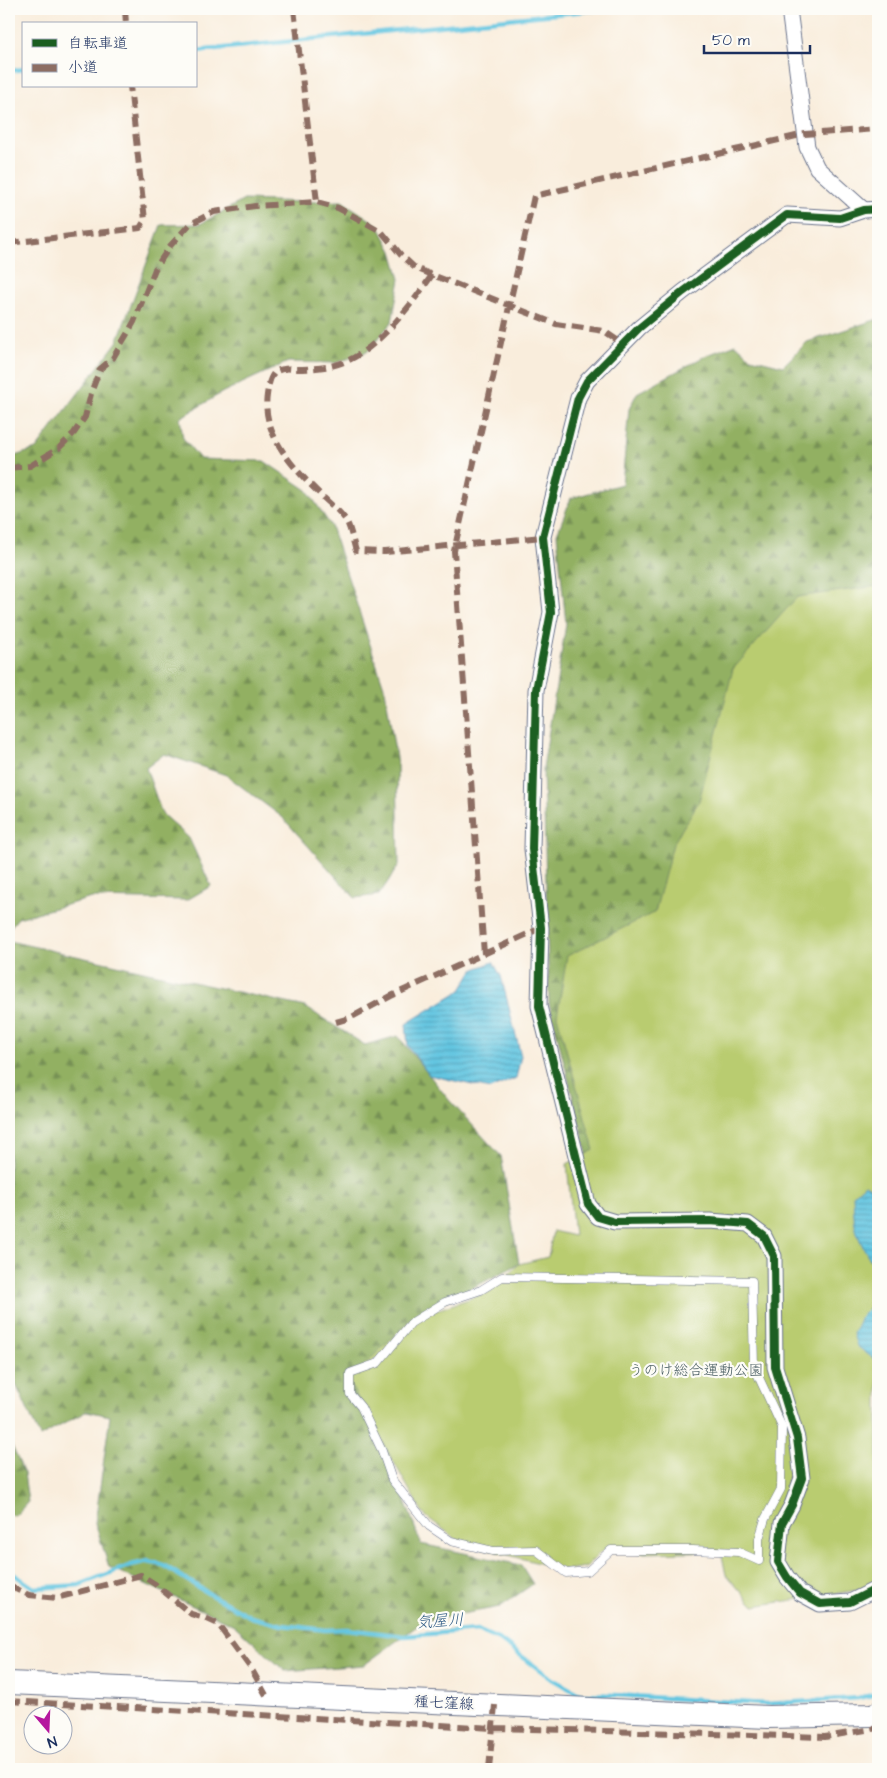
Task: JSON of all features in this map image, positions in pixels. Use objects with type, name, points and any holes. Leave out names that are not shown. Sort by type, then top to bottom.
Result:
[{"type":"main road","name":"種七窪線","points":[[9,1683],[768,1717],[871,1715],[878,1713]]},
{"type":"street","points":[[788,9],[807,147],[817,168],[871,210]]},
{"type":"street","points":[[871,210],[840,218],[787,215],[683,292],[639,328],[586,381],[578,398],[543,537],[551,612],[536,690],[532,849],[542,928],[539,1006],[588,1204],[598,1217],[615,1222],[710,1221],[748,1224],[764,1236],[774,1256],[775,1367],[796,1438],[802,1478],[792,1505],[782,1523],[778,1562],[800,1593],[820,1604],[850,1602],[878,1588]]},
{"type":"lane","points":[[502,1277],[752,1280],[754,1367],[782,1427],[781,1489],[765,1519],[759,1539],[759,1561],[739,1552],[611,1550],[588,1571],[566,1573],[536,1550],[494,1551],[451,1541],[429,1526],[392,1480],[382,1451],[361,1407],[350,1394],[350,1373],[378,1363],[411,1323],[428,1312],[445,1302],[481,1290],[502,1277]]},
{"type":"green space","points":[[244,200],[342,201],[378,225],[392,251],[400,279],[392,322],[367,352],[336,363],[288,362],[223,392],[180,418],[183,438],[200,459],[264,461],[307,490],[331,526],[385,690],[397,764],[399,865],[379,895],[355,898],[282,817],[226,775],[164,754],[146,768],[162,814],[189,838],[211,886],[187,900],[92,898],[18,918],[9,929],[9,458],[36,449],[117,342],[161,225],[200,224]]},
{"type":"green space","points":[[878,319],[878,762],[589,1162],[549,1003],[543,768],[566,624],[557,534],[571,498],[622,484],[629,409],[637,393],[705,356],[736,344],[751,358],[783,366],[807,342]]},
{"type":"green space","name":"うのけ総合運動公園","points":[[878,586],[878,1587],[754,1606],[726,1575],[721,1551],[644,1553],[602,1551],[586,1567],[565,1570],[460,1542],[423,1514],[348,1381],[411,1319],[491,1291],[519,1264],[548,1257],[553,1231],[574,1236],[567,1164],[594,1150],[557,1016],[567,956],[655,912],[673,844],[699,801],[733,669],[797,597]]},
{"type":"green space","points":[[9,941],[305,1007],[365,1045],[398,1036],[449,1100],[501,1156],[519,1264],[411,1319],[361,1407],[383,1440],[421,1544],[521,1565],[533,1584],[500,1607],[424,1621],[364,1665],[285,1671],[234,1625],[109,1567],[95,1523],[110,1416],[87,1411],[40,1437],[9,1373]]},
{"type":"green space","points":[[9,1439],[24,1473],[28,1502],[15,1516],[9,1515]]},
{"type":"water","points":[[493,962],[501,976],[521,1056],[516,1078],[490,1089],[429,1075],[408,1046],[406,1024],[461,990],[473,970]]},
{"type":"water","points":[[865,1184],[878,1192],[878,1280],[860,1241],[854,1220],[853,1195]]},
{"type":"water","points":[[878,1299],[878,1362],[857,1346],[853,1334],[862,1315]]},
{"type":"waterway","points":[[198,51],[604,9]]},
{"type":"waterway","points":[[9,71],[22,69]]},
{"type":"waterway","name":"気屋川","points":[[9,1571],[34,1588],[79,1585],[131,1565],[149,1561],[163,1565],[251,1617],[282,1625],[326,1630],[347,1629],[404,1636],[477,1630],[500,1640],[552,1679],[579,1694],[767,1704],[858,1698],[878,1694]]},
{"type":"marked path","points":[[125,9],[126,22]]},
{"type":"marked path","points":[[294,9],[317,202]]},
{"type":"marked path","points":[[9,243],[140,228],[145,220],[130,88]]},
{"type":"marked path","points":[[484,954],[454,551],[534,196],[805,134],[878,129]]},
{"type":"marked path","points":[[9,468],[30,466],[59,448],[74,433],[85,417],[100,369],[113,358],[134,322],[155,269],[170,246],[190,224],[214,212],[255,206],[317,202],[338,208],[381,231],[401,255],[415,268],[556,324],[604,331],[623,344]]},
{"type":"marked path","points":[[432,275],[393,325],[369,348],[344,362],[332,366],[285,369],[274,373],[267,395],[269,424],[275,438],[292,464],[345,518],[356,551],[385,552],[543,537]]},
{"type":"marked path","points":[[336,1022],[350,1018],[391,996],[541,928]]},
{"type":"marked path","points":[[9,1586],[29,1595],[57,1598],[141,1575],[155,1584],[191,1614],[218,1624],[252,1670],[266,1695]]},
{"type":"marked path","points":[[9,1701],[493,1728],[825,1737],[878,1728]]},
{"type":"marked path","points":[[489,1769],[495,1705]]},
{"type":"cycle path","points":[[878,209],[864,210],[840,218],[787,215],[683,292],[639,328],[587,381],[578,398],[543,537],[551,612],[536,690],[532,849],[541,928],[539,1006],[588,1204],[598,1217],[615,1222],[710,1221],[748,1224],[764,1236],[774,1256],[775,1367],[797,1438],[802,1478],[792,1505],[782,1523],[778,1562],[800,1593],[820,1604],[850,1602],[878,1588]]}]
